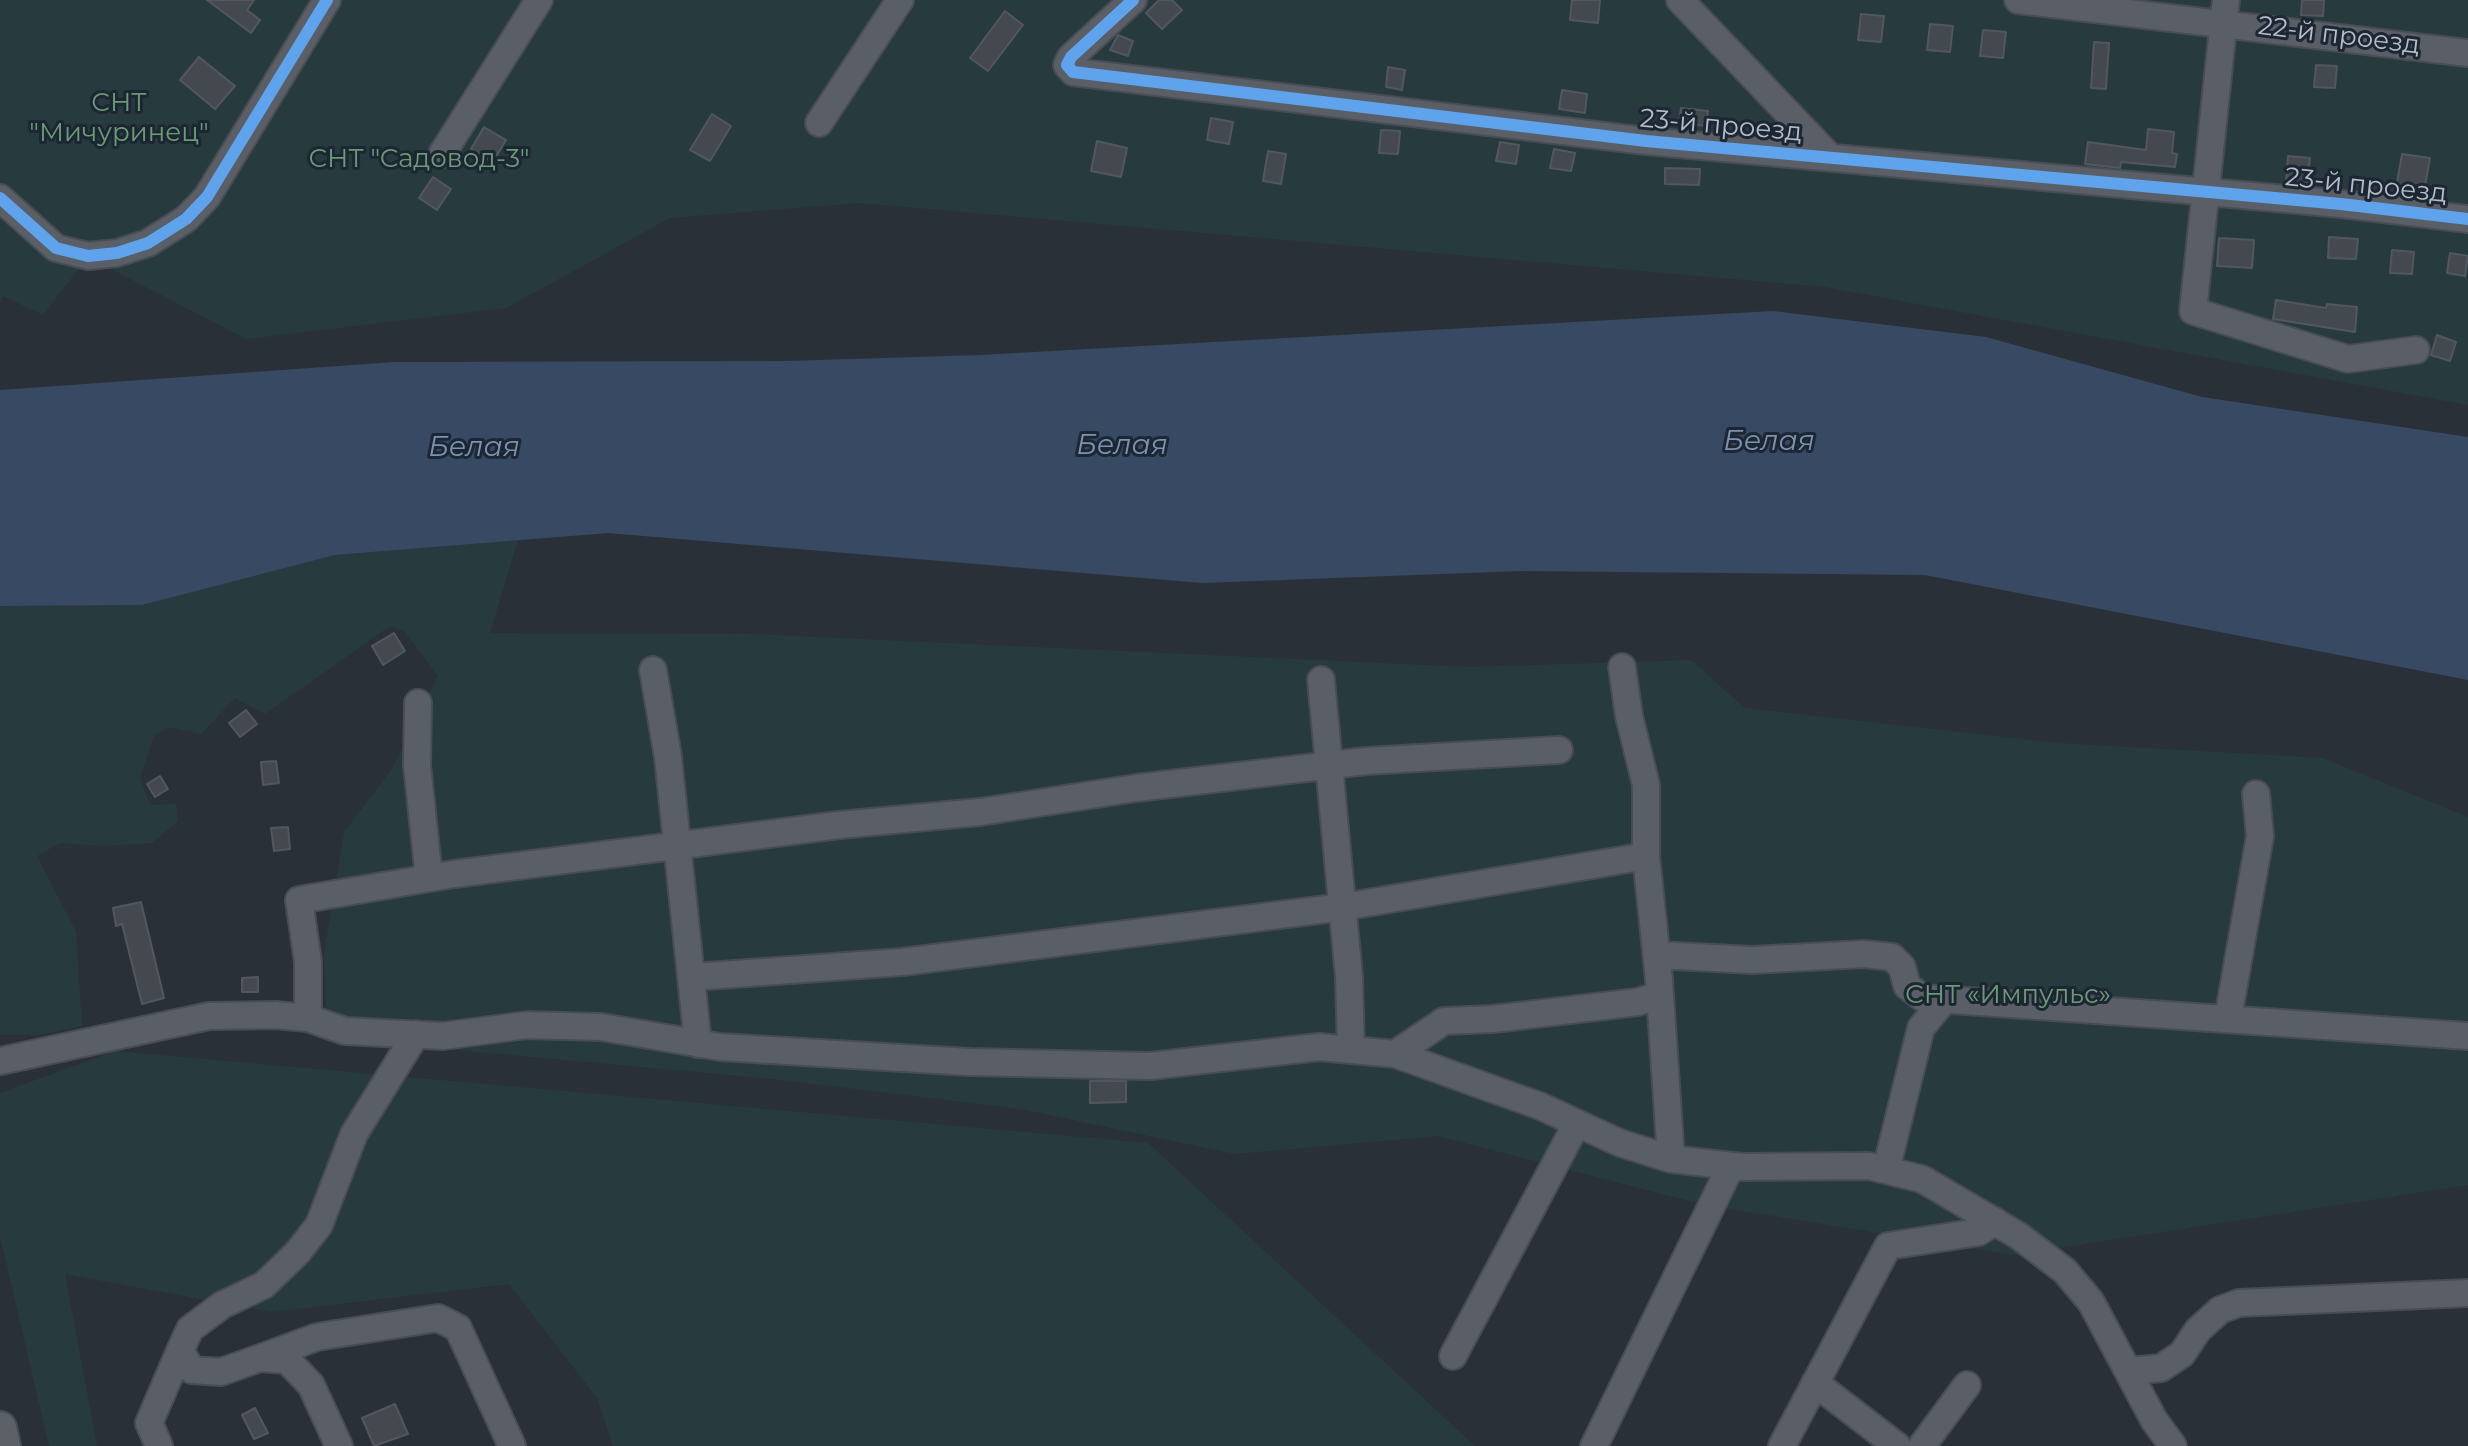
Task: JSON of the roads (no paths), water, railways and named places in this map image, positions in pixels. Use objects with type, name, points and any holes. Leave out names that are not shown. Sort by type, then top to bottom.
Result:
[{"type":"main road","points":[[0,1428],[4,1446]]},
{"type":"street","points":[[0,198],[56,248],[88,256],[117,253],[148,243],[186,219],[207,197],[327,0]]},
{"type":"street","points":[[442,154],[539,0]]},
{"type":"street","points":[[819,123],[900,0]]},
{"type":"street","name":"23-й проезд","points":[[1133,0],[1071,57],[1067,65],[1073,72],[1646,141],[2468,219]]},
{"type":"street","points":[[1680,0],[1831,158]]},
{"type":"street","name":"22-й проезд","points":[[2018,0],[2226,11],[2468,53]]},
{"type":"street","points":[[2226,11],[2193,311],[2348,359],[2416,350]]},
{"type":"street","points":[[1622,667],[1629,716],[1646,785],[1646,856],[1657,955],[1671,1159]]},
{"type":"street","points":[[653,670],[668,757],[698,1044]]},
{"type":"street","points":[[1321,680],[1332,830],[1343,907],[1351,1050]]},
{"type":"street","points":[[418,703],[417,765],[429,878]]},
{"type":"street","points":[[308,1018],[308,962],[299,900],[429,878],[1366,761],[1559,750]]},
{"type":"street","points":[[2228,1018],[2260,836],[2256,794]]},
{"type":"street","points":[[693,977],[902,962],[1343,907],[1646,856]]},
{"type":"street","points":[[1657,955],[1752,960],[1864,954],[1892,957],[1902,967],[1907,986],[1923,998],[2086,1006],[2468,1036]]},
{"type":"street","points":[[1395,1054],[1444,1021],[1493,1019],[1638,1002],[1660,995]]},
{"type":"street","points":[[1886,1170],[1921,1028],[1944,1000]]},
{"type":"street","points":[[0,1061],[209,1016],[308,1018],[345,1031],[443,1036],[527,1025],[601,1027],[698,1044],[969,1062],[1150,1066],[1319,1047],[1395,1054],[1480,1083],[1620,1143],[1671,1159],[1731,1166],[1869,1166],[1922,1179],[1995,1221],[2065,1271],[2091,1302],[2173,1446]]},
{"type":"street","points":[[159,1446],[149,1423],[190,1329],[222,1305],[264,1285],[298,1252],[319,1225],[354,1134],[416,1034]]},
{"type":"street","points":[[1453,1356],[1577,1123]]},
{"type":"street","points":[[1594,1446],[1731,1166]]},
{"type":"street","points":[[1782,1446],[1888,1246],[1979,1232],[1995,1221]]},
{"type":"street","points":[[2129,1371],[2161,1368],[2182,1354],[2198,1330],[2220,1310],[2239,1303],[2468,1293]]},
{"type":"street","points":[[180,1351],[192,1370],[221,1372],[317,1337],[438,1318],[458,1328],[512,1446]]},
{"type":"street","points":[[260,1358],[287,1360],[311,1385],[339,1446]]},
{"type":"street","points":[[1815,1383],[1897,1446]]},
{"type":"street","points":[[1922,1446],[1967,1385]]},
{"type":"water","name":"Белая","points":[[1773,311],[1986,337],[2202,397],[2468,437],[2468,680],[1925,575],[1521,571],[1202,583],[608,533],[335,555],[142,605],[0,606],[0,390],[395,362],[787,361],[980,355]]},
{"type":"park label","name":"СНТ \"Мичуринец\"","points":[[119,118]]},
{"type":"park label","name":"СНТ \"Садовод-3\"","points":[[419,159]]},
{"type":"park label","name":"СНТ «Импульс»","points":[[2008,995]]}]
